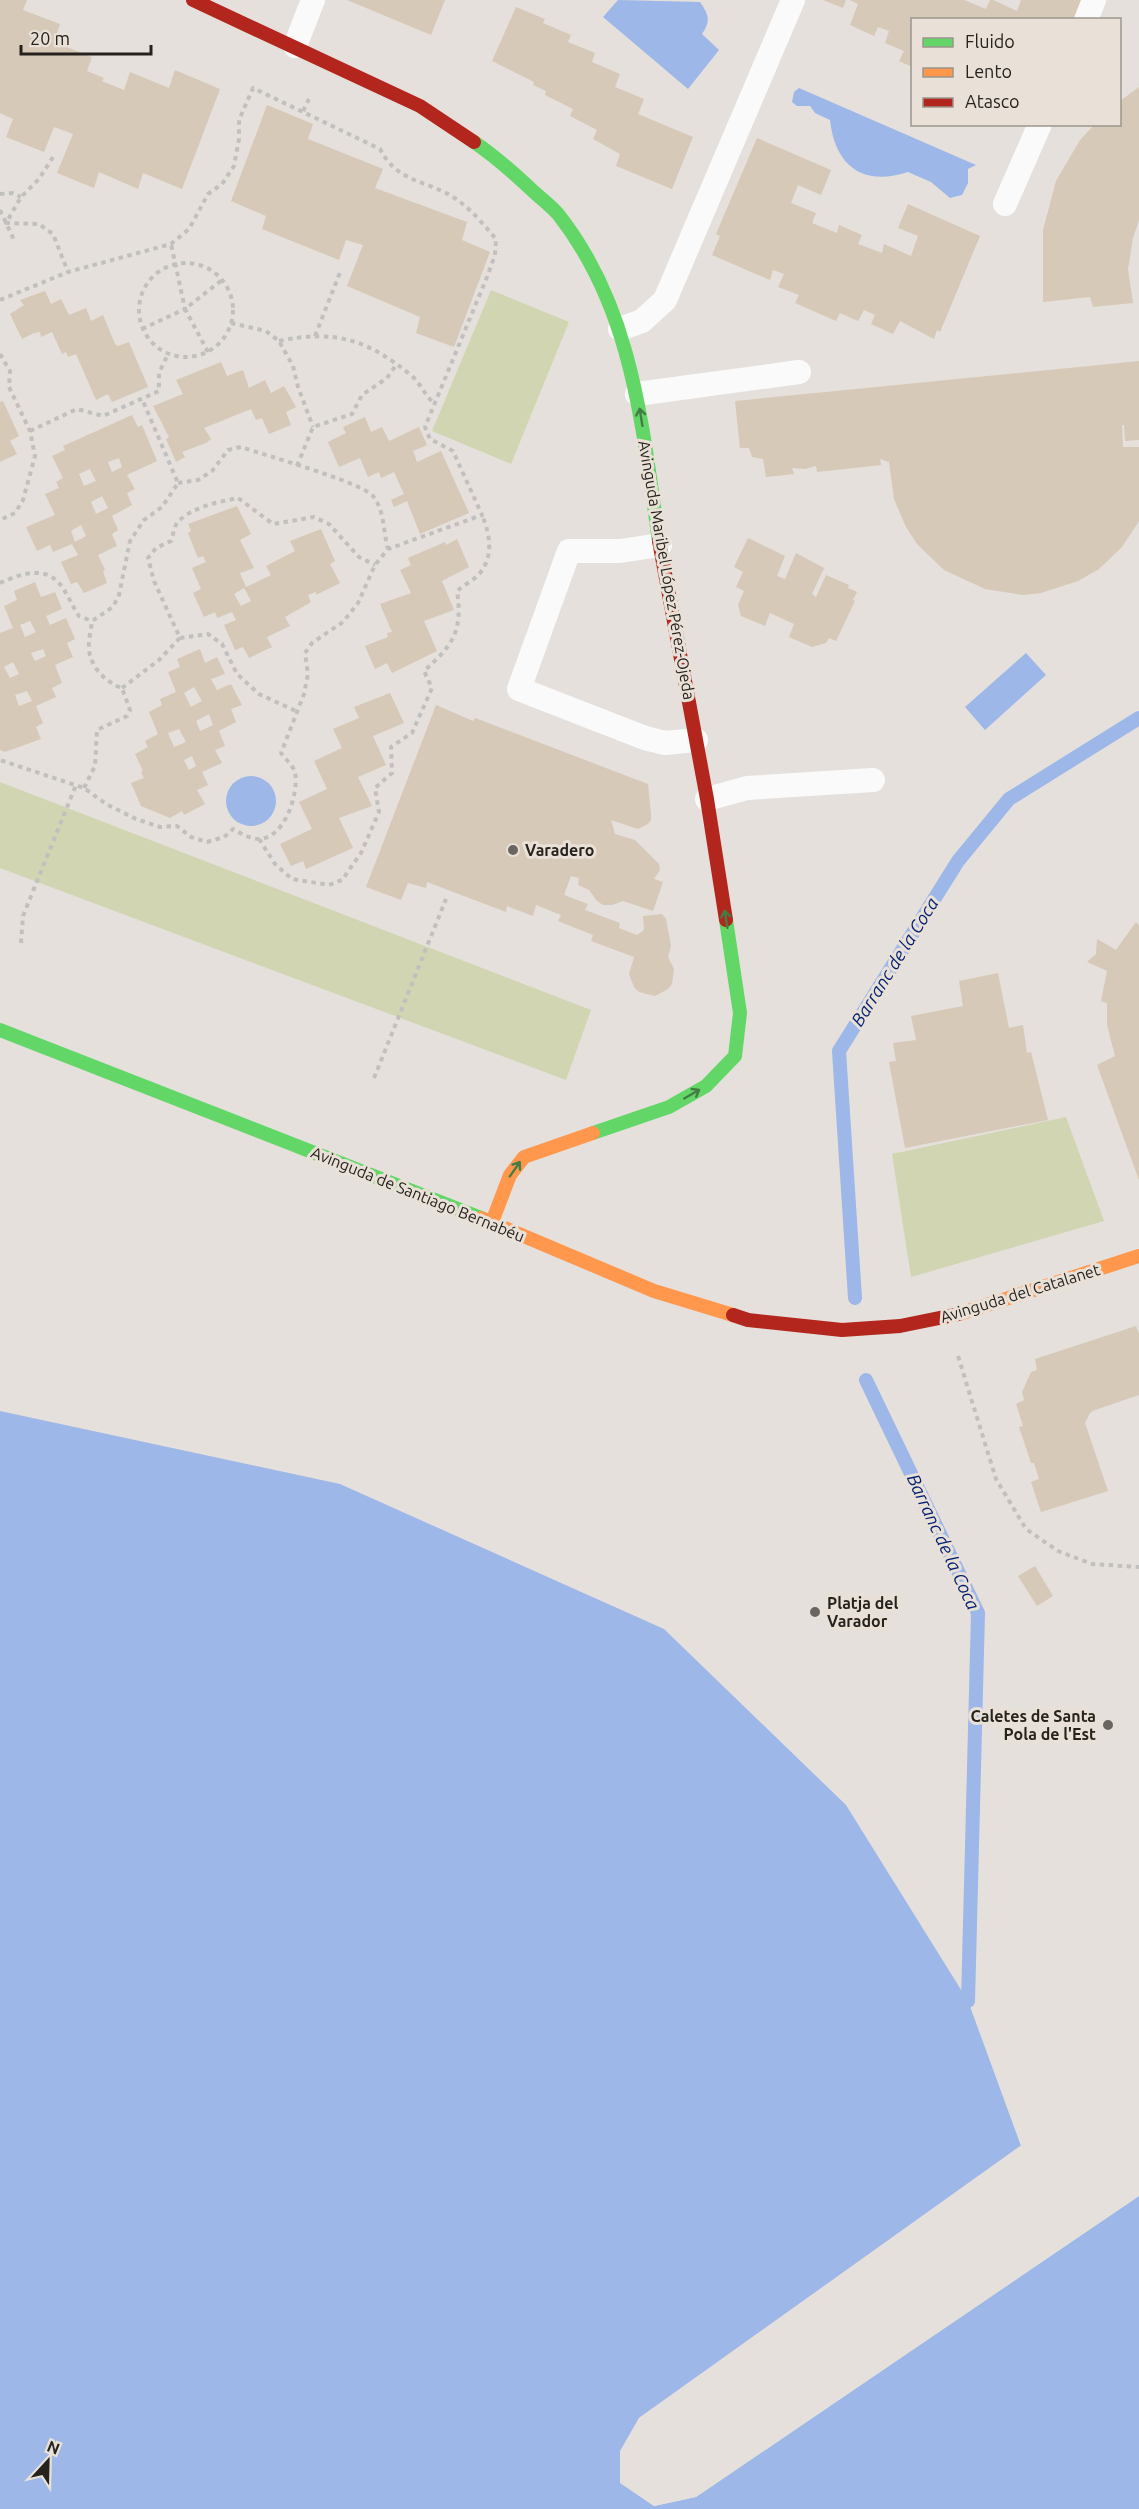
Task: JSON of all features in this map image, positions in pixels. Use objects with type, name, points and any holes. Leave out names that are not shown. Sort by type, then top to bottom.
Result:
[{"type":"street","name":"Avinguda Maribel López Pérez-Ojeda","points":[[193,0],[420,106],[496,156],[557,213],[600,280],[620,328],[637,394],[660,545],[707,799],[740,1012],[735,1056],[706,1086],[669,1107],[524,1157],[510,1175],[492,1222]]},
{"type":"street","name":"Avinguda de Santiago Bernabéu","points":[[0,1030],[492,1222],[654,1291],[748,1320],[842,1330],[900,1326]]},
{"type":"street","name":"Avinguda del Catalanet","points":[[900,1326],[946,1318],[1139,1256]]},
{"type":"lane","points":[[295,46],[313,0]]},
{"type":"lane","points":[[620,328],[642,321],[665,300],[793,0]]},
{"type":"lane","points":[[1087,18],[1094,0]]},
{"type":"lane","points":[[1005,204],[1039,126]]},
{"type":"lane","points":[[637,394],[799,372]]},
{"type":"lane","points":[[660,545],[620,551],[568,551],[519,688],[645,738],[665,743],[696,740]]},
{"type":"lane","points":[[707,799],[747,788],[873,780]]},
{"type":"path","points":[[0,300],[68,272],[171,244],[189,229],[208,194],[222,184],[234,166],[239,139],[239,120],[252,88],[380,149],[387,163],[405,176],[456,198],[496,239],[495,255],[487,277],[426,427],[430,439],[453,452],[489,532],[490,548],[480,573],[457,591],[460,608],[458,630],[447,650],[424,671],[432,688],[412,733],[391,747],[392,773],[375,788],[379,812],[361,853],[342,880],[329,885],[292,879],[276,864],[259,839]]},
{"type":"path","points":[[6,223],[21,197],[39,179],[53,157]]},
{"type":"path","points":[[0,194],[21,197]]},
{"type":"path","points":[[0,210],[15,242]]},
{"type":"path","points":[[6,223],[39,224],[54,234],[68,272]]},
{"type":"path","points":[[171,244],[185,309],[208,352]]},
{"type":"path","points":[[193,263],[208,269],[222,280],[230,293],[233,308],[231,324],[219,344],[208,352],[181,357],[168,354],[153,344],[142,329],[138,312],[141,296],[148,281],[160,270],[175,264],[193,263]]},
{"type":"path","points":[[315,336],[341,270]]},
{"type":"path","points":[[142,329],[185,309],[222,280]]},
{"type":"path","points":[[231,324],[266,331],[279,340],[293,366],[313,427],[297,466]]},
{"type":"path","points":[[279,340],[315,336],[337,337],[366,344],[414,378],[425,396],[435,404]]},
{"type":"path","points":[[0,354],[10,371],[9,387],[30,431],[35,456],[23,500],[15,513],[0,520]]},
{"type":"path","points":[[30,431],[77,409],[103,416],[159,391],[159,373],[168,354]]},
{"type":"path","points":[[313,427],[352,414],[362,395],[387,378],[396,365]]},
{"type":"path","points":[[142,399],[178,483]]},
{"type":"path","points":[[92,621],[113,607],[119,595],[130,541],[144,520],[162,507],[178,483],[198,480],[212,471],[228,450],[241,447],[350,483],[372,494],[382,512],[388,549]]},
{"type":"path","points":[[180,638],[154,581],[148,558],[156,548],[171,541],[176,524],[190,513],[215,502],[238,498],[273,524],[314,517],[329,524],[359,557],[375,565]]},
{"type":"path","points":[[0,760],[84,788],[106,804],[136,819],[160,827],[177,826],[190,837],[207,842],[224,837],[233,829],[244,836],[259,839],[274,834],[287,819],[293,796],[295,771],[281,753],[304,694],[308,674],[305,653],[312,643],[343,622],[358,603],[375,565],[388,549],[482,515]]},
{"type":"path","points":[[0,583],[25,573],[45,574],[58,582],[79,616],[92,621]]},
{"type":"path","points":[[92,621],[89,651],[96,668],[110,684],[123,688]]},
{"type":"path","points":[[123,688],[159,660],[180,638],[208,634],[222,644],[237,675],[258,693],[296,711]]},
{"type":"path","points":[[84,788],[95,766],[97,730],[127,716],[130,710],[123,688]]},
{"type":"path","points":[[21,943],[23,916],[76,786]]},
{"type":"path","points":[[374,1078],[446,899]]},
{"type":"path","points":[[946,1318],[996,1479],[1026,1529],[1058,1551],[1092,1564],[1139,1568]]},
{"type":"green space","points":[[491,290],[569,322],[511,464],[432,431]]},
{"type":"green space","points":[[0,782],[591,1010],[566,1080],[0,868]]},
{"type":"green space","points":[[1066,1117],[1104,1221],[911,1277],[892,1154]]},
{"type":"water","points":[[618,0],[700,2],[708,18],[702,34],[719,50],[688,89],[603,17]]},
{"type":"water","points":[[799,88],[976,165],[968,169],[968,183],[962,195],[950,198],[931,182],[908,172],[878,177],[854,169],[838,150],[830,120],[815,113],[810,106],[797,106],[792,102],[794,92]]},
{"type":"water","points":[[1026,653],[1046,675],[985,730],[965,707]]},
{"type":"water","points":[[251,776],[269,783],[276,801],[269,819],[251,826],[233,819],[226,801],[233,783]]},
{"type":"water","points":[[0,1411],[340,1484],[664,1629],[846,1805],[968,2001],[1021,2146],[639,2418],[621,2451],[621,2483],[654,2506],[696,2497],[1139,2196],[1139,2509],[0,2509]]},
{"type":"pier","points":[[1023,2144],[1022,2148],[641,2420],[623,2451],[623,2481],[655,2503],[695,2495],[1139,2193],[1139,2196],[696,2497],[654,2506],[620,2483],[620,2451],[639,2418]]},
{"type":"building","points":[[0,0],[27,0],[23,10],[60,24],[54,42],[92,57],[87,71],[104,78],[102,81],[124,90],[130,72],[169,88],[175,70],[220,89],[182,189],[143,173],[138,189],[99,172],[94,188],[57,173],[73,134],[54,127],[44,152],[6,137],[13,119],[0,113]]},
{"type":"building","points":[[347,0],[445,0],[431,35]]},
{"type":"building","points":[[823,0],[846,0],[843,8]]},
{"type":"building","points":[[850,0],[964,0],[986,9],[990,0],[993,0],[1017,11],[1021,0],[1081,0],[1075,18],[911,18],[911,67],[899,61],[904,51],[885,43],[889,31],[878,27],[874,36],[850,25],[858,4]]},
{"type":"building","points":[[516,7],[545,19],[543,23],[571,35],[568,42],[595,53],[592,62],[620,74],[615,87],[644,99],[638,114],[693,137],[672,189],[616,166],[620,154],[593,139],[597,130],[570,116],[573,109],[545,95],[546,91],[533,85],[534,82],[492,61]]},
{"type":"building","points":[[1139,87],[1139,220],[1133,238],[1128,269],[1133,303],[1093,307],[1090,297],[1043,302],[1043,230],[1056,181],[1080,140],[1093,126],[1121,126],[1121,100]]},
{"type":"building","points":[[267,105],[313,124],[308,139],[383,169],[375,188],[467,222],[462,240],[490,252],[454,347],[416,333],[420,317],[347,286],[363,245],[346,240],[339,260],[262,229],[266,216],[231,201]]},
{"type":"building","points":[[757,138],[831,170],[821,195],[798,185],[791,203],[816,213],[812,223],[837,233],[839,225],[862,235],[858,244],[882,253],[884,244],[911,256],[918,236],[898,228],[908,204],[980,236],[940,332],[937,330],[934,339],[900,321],[893,334],[871,324],[875,315],[864,310],[858,321],[840,313],[836,321],[795,303],[799,295],[778,287],[784,274],[773,270],[770,280],[712,255],[720,236],[716,234]]},
{"type":"building","points":[[45,291],[51,304],[61,299],[69,315],[86,308],[91,321],[103,315],[115,344],[118,346],[129,342],[148,387],[112,402],[108,394],[96,400],[76,354],[68,357],[66,352],[62,354],[52,332],[41,337],[40,332],[34,333],[22,339],[10,314],[24,305],[20,300]]},
{"type":"building","points":[[1139,361],[1139,440],[1125,441],[1124,425],[1122,425],[1123,447],[1139,447],[1139,521],[1122,547],[1099,569],[1078,581],[1041,593],[1023,595],[985,589],[944,570],[917,544],[906,527],[894,499],[889,462],[880,459],[881,465],[817,472],[816,466],[805,469],[792,468],[794,474],[766,477],[763,459],[752,457],[749,448],[740,448],[735,401]]},
{"type":"building","points":[[221,362],[227,376],[243,370],[249,388],[265,380],[271,393],[284,386],[296,407],[286,412],[291,425],[269,434],[262,418],[256,420],[251,409],[204,428],[211,439],[182,452],[185,457],[176,462],[166,439],[169,437],[153,406],[183,394],[176,380]]},
{"type":"building","points":[[3,401],[19,436],[10,441],[17,454],[0,462],[0,402]]},
{"type":"building","points":[[132,415],[138,427],[142,425],[157,461],[127,475],[135,489],[127,493],[132,505],[112,516],[118,530],[112,534],[117,546],[98,555],[105,570],[103,572],[107,583],[84,593],[77,582],[71,584],[61,562],[78,555],[72,544],[53,552],[50,545],[37,551],[26,527],[55,515],[45,494],[59,488],[56,482],[63,478],[52,456],[65,450],[63,446]],"holes":[[[119,458],[122,467],[112,472],[108,462]],[[90,469],[96,481],[84,486],[79,474]],[[102,496],[108,508],[96,514],[91,502]],[[81,525],[86,536],[75,542],[71,531]]]},
{"type":"building","points":[[365,417],[371,432],[382,427],[389,441],[419,427],[427,445],[413,451],[417,462],[441,451],[469,513],[420,534],[407,501],[394,507],[391,500],[404,494],[394,472],[381,478],[379,472],[368,477],[360,458],[339,467],[328,442],[346,433],[343,427]]},
{"type":"building","points":[[237,506],[251,534],[240,540],[254,568],[240,573],[246,587],[271,575],[266,566],[295,551],[290,541],[321,529],[335,561],[330,564],[340,583],[316,595],[316,592],[308,595],[311,602],[285,617],[290,626],[267,637],[272,647],[249,658],[243,647],[235,650],[224,625],[236,620],[232,612],[217,618],[215,612],[204,617],[193,593],[201,589],[192,568],[206,562],[203,556],[198,558],[188,533],[191,531],[188,524]],"holes":[[[244,588],[251,601],[241,606],[234,594]]]},
{"type":"building","points":[[748,538],[785,556],[777,576],[785,579],[796,553],[824,568],[812,594],[816,597],[826,575],[849,585],[848,588],[857,592],[836,641],[829,638],[826,643],[812,647],[789,637],[794,624],[770,613],[765,626],[741,616],[738,605],[744,591],[736,587],[743,572],[734,567]]},
{"type":"building","points":[[457,539],[469,567],[442,581],[454,610],[424,621],[437,651],[392,673],[387,663],[375,669],[365,646],[388,637],[387,633],[392,632],[380,604],[411,593],[400,570],[411,565],[408,558]]},
{"type":"building","points":[[35,582],[41,597],[55,592],[62,609],[46,616],[50,625],[66,618],[75,639],[67,643],[73,657],[55,665],[62,683],[52,688],[56,697],[36,706],[43,723],[36,727],[41,739],[5,752],[0,750],[0,633],[13,628],[4,606],[17,600],[14,591]],"holes":[[[30,621],[36,632],[25,637],[20,625]],[[43,649],[46,656],[35,661],[31,653]],[[13,662],[19,674],[10,678],[4,667]],[[27,691],[32,701],[19,706],[15,695]]]},
{"type":"building","points":[[200,649],[205,663],[217,657],[225,674],[211,679],[217,690],[231,684],[242,705],[231,709],[236,722],[219,731],[225,746],[215,750],[222,763],[202,772],[208,785],[197,790],[205,804],[184,815],[182,811],[170,818],[141,806],[131,783],[144,778],[135,754],[148,747],[145,741],[158,734],[149,712],[162,705],[160,699],[176,692],[168,672],[180,667],[177,659]],"holes":[[[194,687],[202,701],[191,707],[184,693]],[[209,714],[213,725],[200,731],[196,721]],[[179,729],[186,742],[174,747],[168,733]],[[192,756],[196,766],[189,770],[184,760]]]},
{"type":"building","points":[[390,693],[404,723],[373,736],[386,765],[358,777],[372,806],[339,818],[353,848],[306,869],[303,861],[291,866],[280,844],[312,829],[299,802],[327,789],[314,761],[342,748],[333,729],[359,718],[354,707]]},
{"type":"building","name":"Varadero","points":[[436,705],[473,721],[475,718],[648,784],[651,820],[648,824],[638,829],[611,820],[615,834],[635,840],[659,864],[660,870],[654,879],[663,882],[653,911],[623,901],[603,905],[589,890],[578,885],[579,878],[571,876],[564,895],[588,904],[585,910],[620,923],[619,928],[637,935],[644,930],[643,916],[662,914],[666,919],[671,946],[668,957],[674,969],[672,984],[668,989],[655,996],[639,992],[634,987],[629,974],[634,957],[591,941],[593,935],[558,921],[561,915],[536,905],[533,916],[507,906],[506,912],[427,882],[426,888],[408,883],[401,900],[366,887]]},
{"type":"building","points":[[1136,922],[1139,925],[1139,1180],[1097,1065],[1115,1056],[1107,1025],[1107,1003],[1101,1001],[1107,971],[1087,962],[1096,954],[1097,939],[1116,950]]},
{"type":"building","points":[[998,973],[1009,1028],[1023,1025],[1027,1053],[1031,1052],[1048,1120],[905,1148],[889,1062],[896,1061],[893,1043],[916,1040],[911,1016],[963,1006],[959,981]]},
{"type":"building","points":[[1136,1326],[1139,1334],[1139,1395],[1095,1410],[1090,1413],[1085,1423],[1108,1491],[1041,1512],[1031,1482],[1039,1479],[1019,1427],[1023,1426],[1016,1404],[1024,1400],[1022,1392],[1031,1372],[1037,1370],[1035,1359]]},
{"type":"building","points":[[1035,1566],[1053,1596],[1037,1606],[1018,1576]]},
{"type":"waterway","name":"Barranc de la Coca","points":[[855,1298],[839,1051],[958,861],[1009,799],[1139,718]]},
{"type":"waterway","name":"Barranc de la Coca","points":[[866,1380],[978,1613],[968,2001]]},
{"type":"traffic: fast","points":[[474,142],[505,166],[558,214],[583,251],[603,289],[630,370],[647,455],[659,541]]},
{"type":"traffic: fast","points":[[593,1133],[669,1107],[706,1086],[735,1056],[740,1013],[726,920]]},
{"type":"traffic: fast","points":[[0,1030],[481,1218]]},
{"type":"traffic: slow","points":[[492,1222],[510,1175],[524,1157],[593,1133]]},
{"type":"traffic: slow","points":[[481,1218],[654,1291],[733,1315]]},
{"type":"traffic: slow","points":[[959,1314],[1139,1256]]},
{"type":"traffic: jam","points":[[193,0],[420,106],[474,142]]},
{"type":"traffic: jam","points":[[659,541],[707,799],[726,920]]},
{"type":"traffic: jam","points":[[733,1315],[748,1320],[842,1330],[900,1326],[959,1314]]},
{"type":"place","name":"Varadero","points":[[513,850]]},
{"type":"place","name":"Platja del Varador","points":[[815,1612]]},
{"type":"place","name":"Caletes de Santa Pola de l'Est","points":[[1108,1725]]}]
